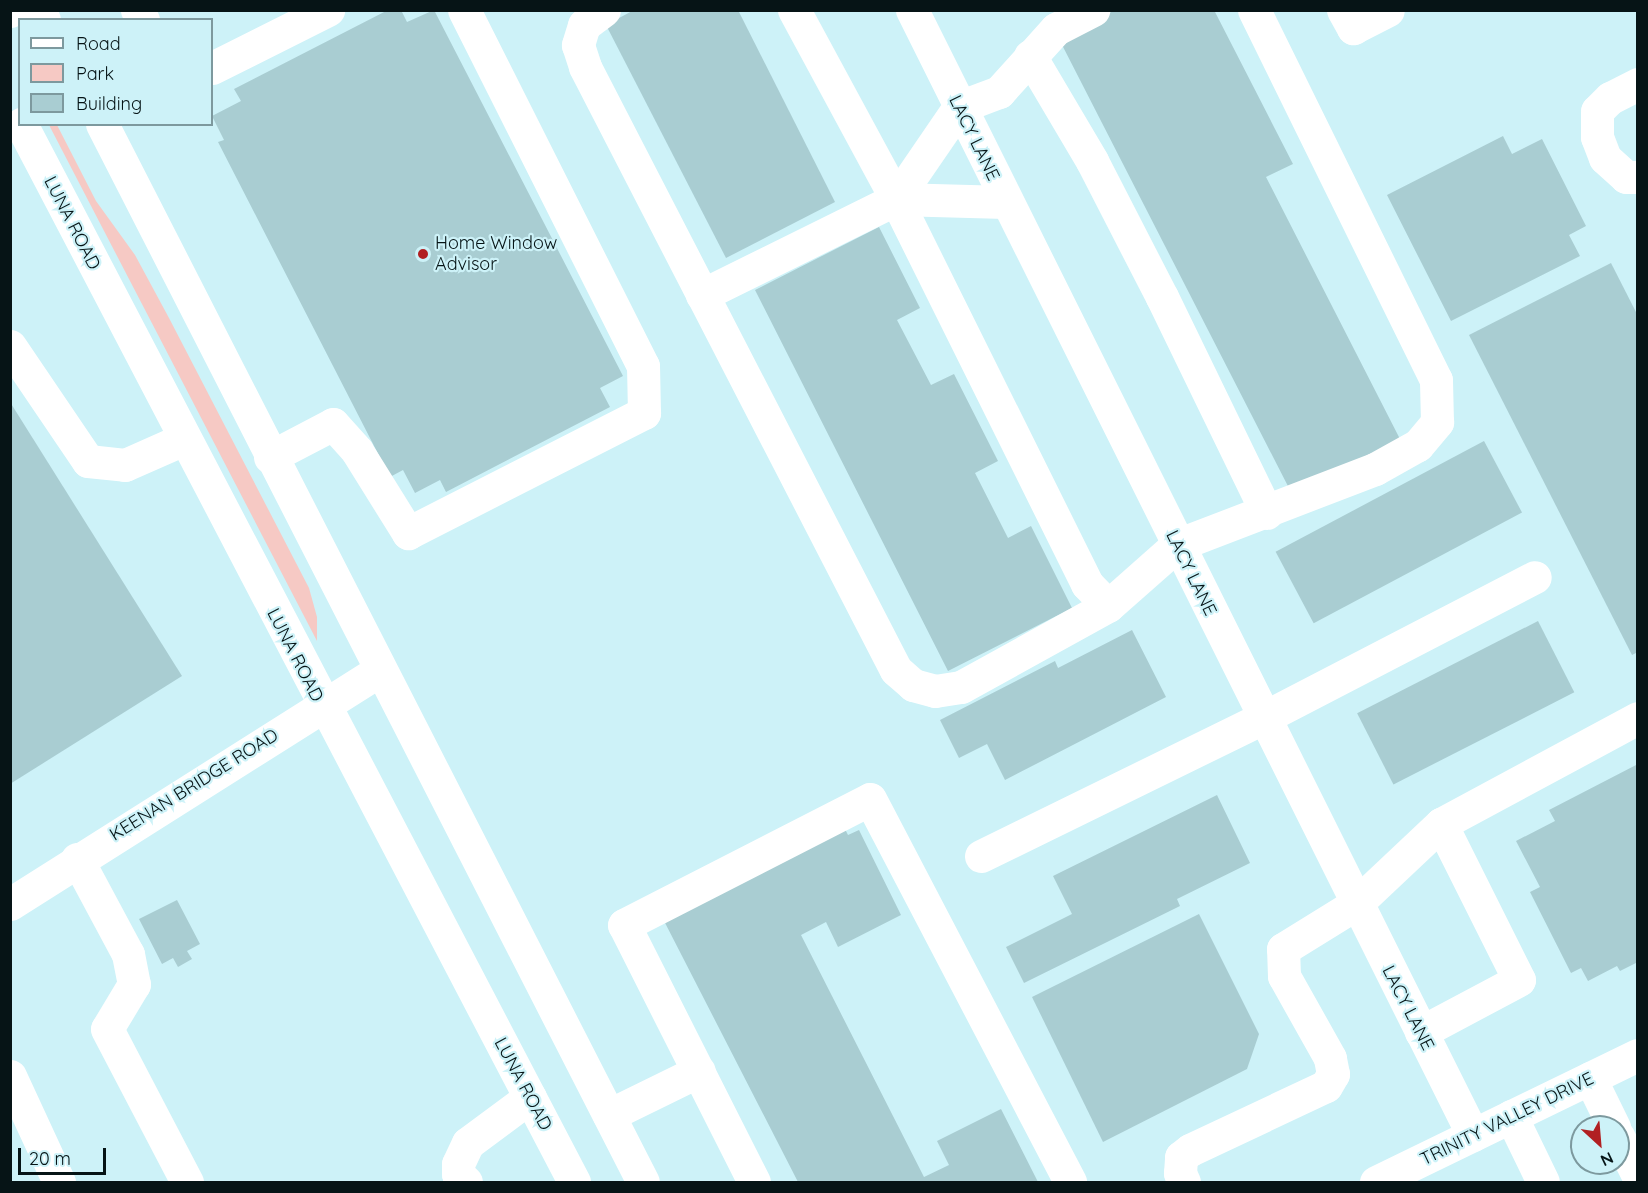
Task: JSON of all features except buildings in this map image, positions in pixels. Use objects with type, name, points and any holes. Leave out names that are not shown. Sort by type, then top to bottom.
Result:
[{"type":"main road","points":[[213,68],[328,10]]},
{"type":"main road","points":[[270,456],[333,424],[357,451],[408,533],[644,413],[643,366],[464,10]]},
{"type":"main road","points":[[604,10],[584,26],[578,45],[585,67],[896,670],[913,685],[935,692],[961,687],[1108,606],[1177,545],[1267,513],[1375,469],[1419,445],[1437,422],[1436,380],[1254,10]]},
{"type":"main road","points":[[794,10],[896,199],[1087,584],[1108,606]]},
{"type":"main road","points":[[896,199],[959,107],[999,92],[1056,29],[1093,10]]},
{"type":"main road","points":[[1343,10],[1353,28],[1388,10]]},
{"type":"main road","name":"LACY LANE","points":[[923,14],[959,107],[1473,1135]]},
{"type":"main road","points":[[1030,56],[1119,213],[1267,513]]},
{"type":"main road","points":[[1638,84],[1610,98],[1597,111],[1597,137],[1605,158],[1626,177],[1638,177]]},
{"type":"main road","name":"LUNA ROAD","points":[[10,104],[18,119]]},
{"type":"main road","name":"LUNA ROAD","points":[[22,126],[321,705],[574,1182]]},
{"type":"main road","points":[[103,126],[643,1182]]},
{"type":"main road","points":[[702,295],[896,199],[1006,202]]},
{"type":"main road","points":[[10,346],[88,461],[125,465],[184,440]]},
{"type":"main road","points":[[981,856],[1263,718],[1535,577]]},
{"type":"main road","name":"KEENAN BRIDGE ROAD","points":[[10,904],[321,705],[380,670]]},
{"type":"main road","points":[[1184,1182],[1180,1173],[1181,1157],[1190,1150],[1326,1086],[1333,1074],[1330,1058],[1284,976],[1280,959],[1283,949],[1293,940],[1356,904],[1441,824],[1638,718]]},
{"type":"main road","points":[[754,1182],[624,924],[870,800],[1070,1182]]},
{"type":"main road","points":[[1421,1032],[1519,980],[1441,824]]},
{"type":"main road","points":[[77,860],[128,954],[134,984],[107,1029],[187,1182]]},
{"type":"main road","name":"TRINITY VALLEY DRIVE","points":[[1376,1182],[1638,1055]]},
{"type":"main road","points":[[609,1115],[699,1071]]},
{"type":"main road","points":[[10,1076],[59,1182]]},
{"type":"main road","points":[[1590,1078],[1608,1115]]},
{"type":"main road","points":[[466,1182],[458,1174],[458,1164],[468,1143],[530,1097]]},
{"type":"main road","points":[[1511,1116],[1543,1182]]},
{"type":"main road","points":[[1630,1160],[1638,1176]]},
{"type":"green space","points":[[50,126],[58,126],[96,201],[135,255],[169,318],[309,588],[317,617],[317,641]]},
{"type":"place","name":"Home Window Advisor","points":[[423,254]]}]
